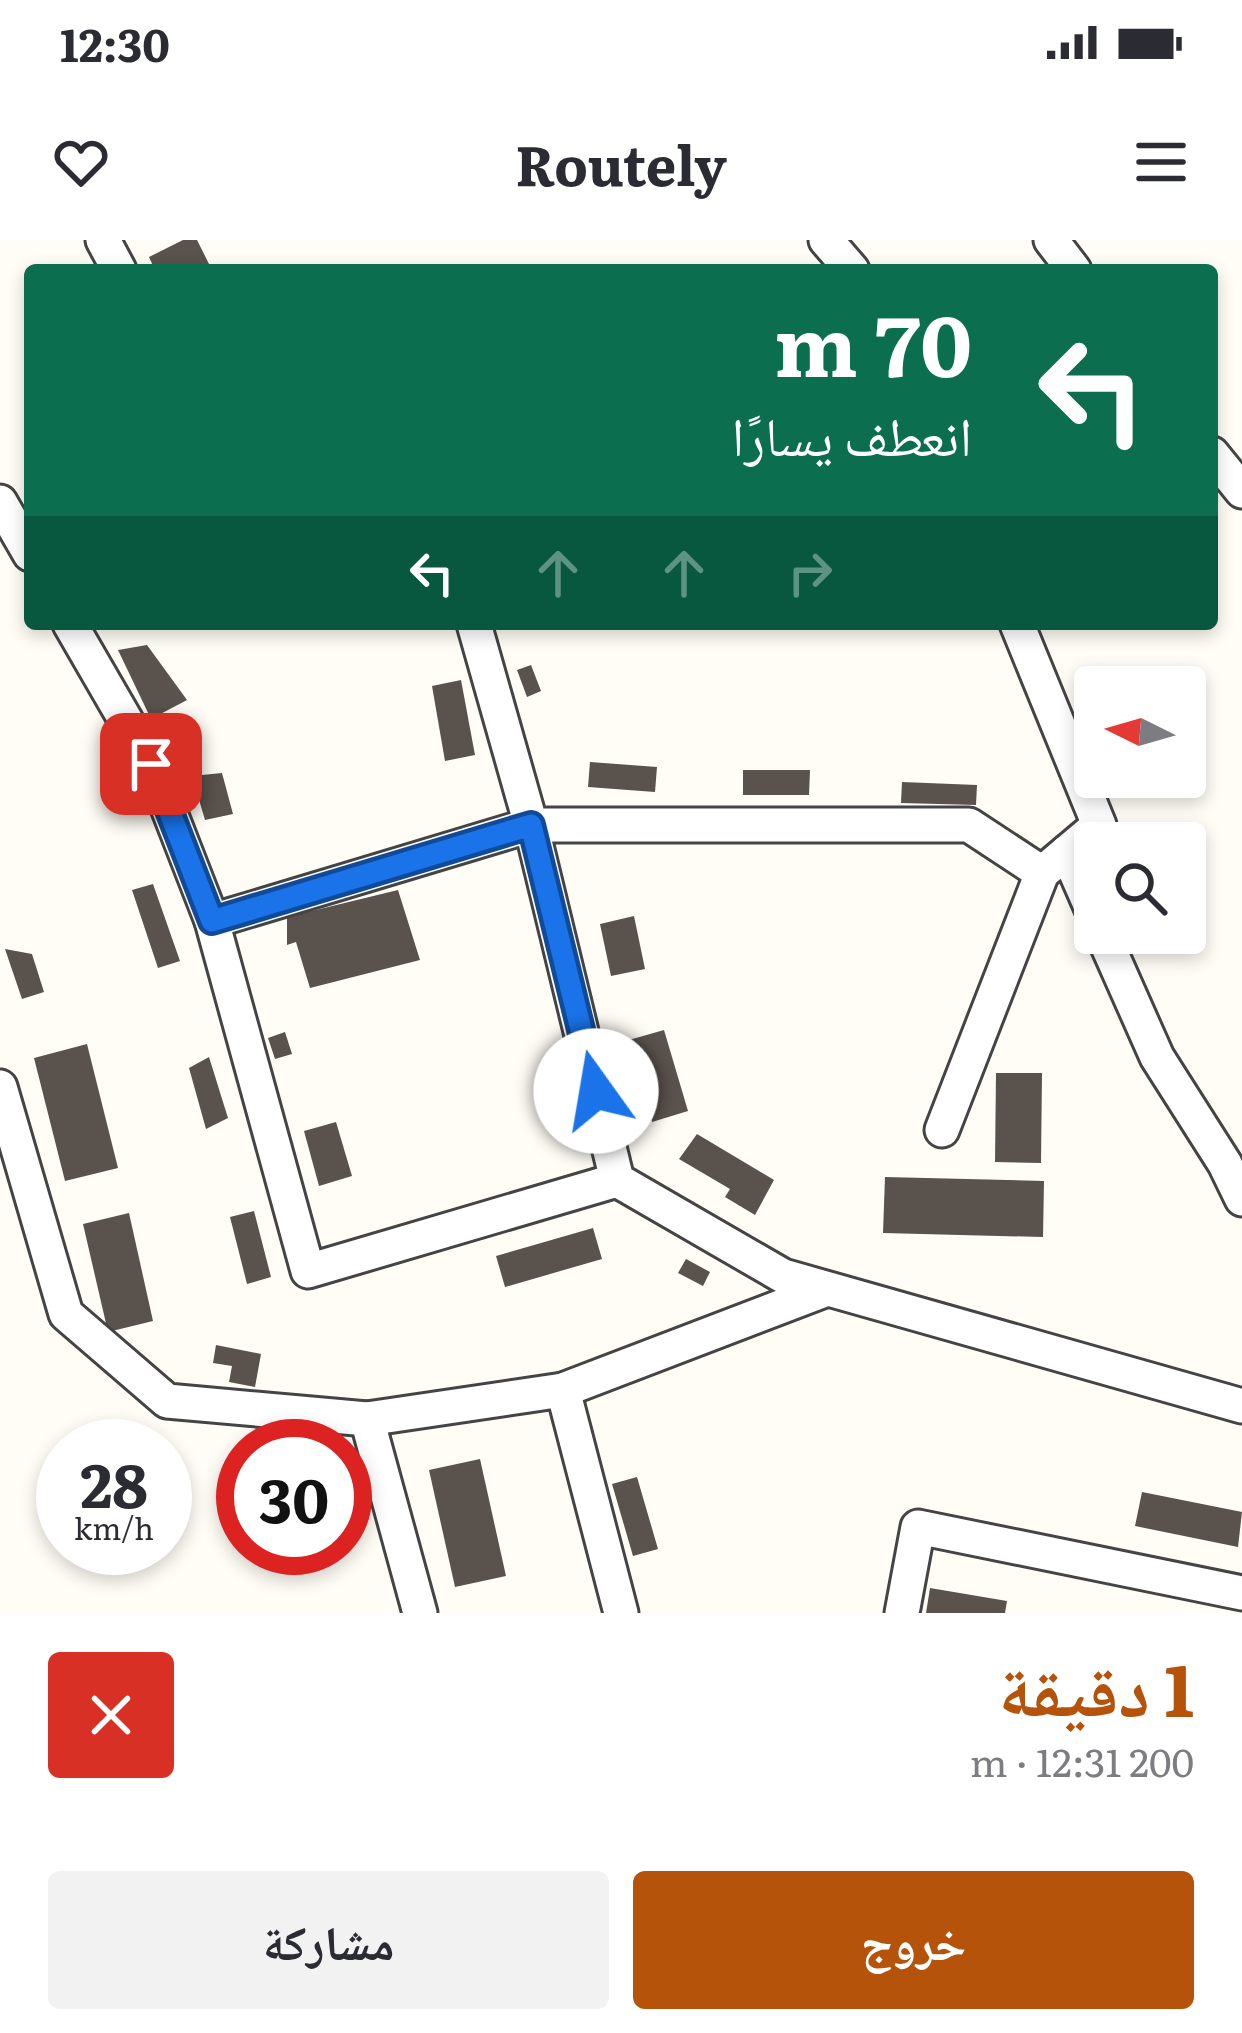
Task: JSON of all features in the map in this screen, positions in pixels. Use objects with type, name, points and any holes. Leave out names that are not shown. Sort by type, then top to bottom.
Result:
[{"type":"street","points":[[826,240],[847,264]]},
{"type":"street","points":[[1051,240],[1069,264]]},
{"type":"street","points":[[1218,461],[1242,491]]},
{"type":"street","points":[[0,502],[24,544]]},
{"type":"street","points":[[73,630],[151,764],[212,921],[308,1271],[617,1180]]},
{"type":"street","points":[[476,630],[531,825],[617,1180],[783,1276],[1242,1406]]},
{"type":"street","points":[[942,1130],[1055,862],[1099,825],[1019,630]]},
{"type":"street","points":[[212,921],[531,825],[969,825],[1055,862],[1074,888]]},
{"type":"street","points":[[1111,954],[1157,1057],[1242,1199]]},
{"type":"street","points":[[0,1087],[66,1314],[167,1401],[368,1419],[563,1390],[827,1288]]},
{"type":"street","points":[[563,1390],[621,1613]]},
{"type":"street","points":[[372,1434],[420,1613]]},
{"type":"street","points":[[902,1613],[918,1527],[1242,1593]]},
{"type":"building","points":[[183,240],[197,240],[209,264],[152,264],[149,257]]},
{"type":"building","points":[[147,645],[187,700],[151,719],[118,650]]},
{"type":"building","points":[[531,665],[541,691],[527,697],[517,670]]},
{"type":"building","points":[[461,680],[475,755],[445,761],[432,686]]},
{"type":"building","points":[[590,762],[657,767],[655,792],[588,787]]},
{"type":"building","points":[[743,770],[810,770],[809,795],[743,795]]},
{"type":"building","points":[[222,773],[233,814],[205,820],[192,776]]},
{"type":"building","points":[[902,782],[977,785],[976,805],[901,803]]},
{"type":"building","points":[[153,884],[180,961],[158,968],[132,890]]},
{"type":"building","points":[[398,890],[420,960],[310,988],[296,942],[287,945],[287,917]]},
{"type":"building","points":[[634,916],[645,969],[611,976],[600,924]]},
{"type":"building","points":[[5,949],[32,954],[44,992],[22,999]]},
{"type":"building","points":[[664,1030],[688,1111],[652,1122],[629,1040]]},
{"type":"building","points":[[285,1032],[292,1054],[275,1059],[268,1038]]},
{"type":"building","points":[[87,1044],[118,1168],[65,1181],[34,1058]]},
{"type":"building","points":[[209,1057],[228,1118],[206,1129],[189,1068]]},
{"type":"building","points":[[996,1073],[1042,1073],[1041,1163],[995,1162]]},
{"type":"building","points":[[336,1122],[352,1176],[319,1186],[304,1131]]},
{"type":"building","points":[[697,1134],[774,1180],[755,1215],[725,1197],[730,1189],[679,1159]]},
{"type":"building","points":[[885,1177],[1044,1181],[1043,1237],[883,1233]]},
{"type":"building","points":[[254,1211],[271,1277],[247,1284],[230,1217]]},
{"type":"building","points":[[129,1213],[153,1321],[108,1332],[83,1224]]},
{"type":"building","points":[[593,1228],[602,1259],[505,1287],[496,1256]]},
{"type":"building","points":[[686,1259],[710,1272],[703,1286],[678,1273]]},
{"type":"building","points":[[216,1345],[261,1354],[255,1387],[229,1382],[232,1366],[213,1363]]},
{"type":"building","points":[[480,1459],[506,1576],[455,1587],[429,1470]]},
{"type":"building","points":[[637,1477],[658,1549],[633,1556],[612,1484]]},
{"type":"building","points":[[1142,1492],[1242,1512],[1238,1547],[1135,1526]]},
{"type":"building","points":[[930,1588],[1007,1601],[1005,1613],[926,1613]]},
{"type":"route","points":[[151,764],[212,921],[531,825],[596,1091]]}]
